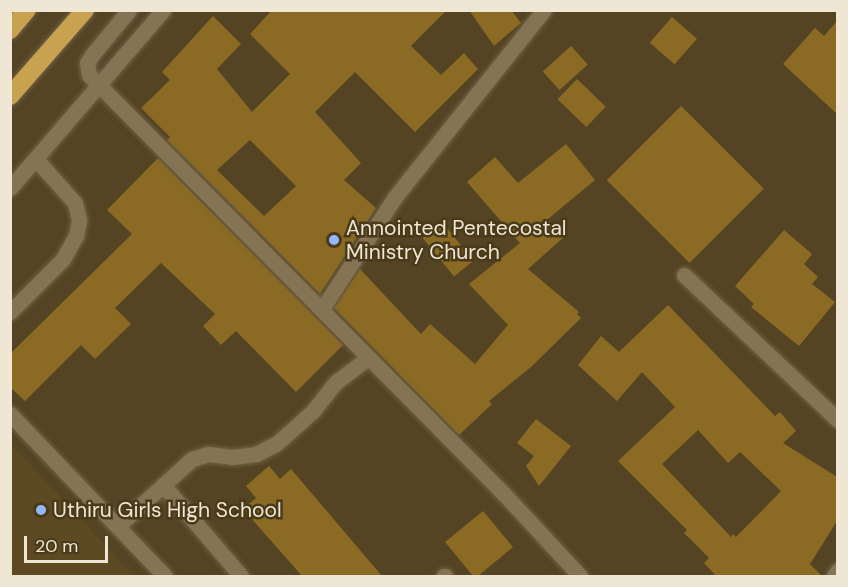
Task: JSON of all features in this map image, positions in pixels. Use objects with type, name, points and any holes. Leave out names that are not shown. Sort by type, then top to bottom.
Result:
[{"type":"highway","points":[[10,30],[27,10]]},
{"type":"highway","points":[[10,96],[85,10]]},
{"type":"street","points":[[129,10],[87,63],[87,72],[504,494],[580,576]]},
{"type":"street","points":[[10,188],[163,10]]},
{"type":"street","points":[[322,309],[395,197],[544,10]]},
{"type":"street","points":[[10,312],[63,259],[76,236],[79,220],[75,203],[36,159]]},
{"type":"street","points":[[684,274],[837,420]]},
{"type":"street","points":[[118,526],[192,459],[208,454],[232,457],[255,454],[276,444],[313,411],[336,382],[368,358]]},
{"type":"street","points":[[10,414],[165,576]]},
{"type":"street","points":[[163,485],[241,576]]},
{"type":"street","points":[[834,576],[837,570]]},
{"type":"shaded area","name":"Uthiru Girls High School","points":[[11,444],[134,576],[11,576]]},
{"type":"building","points":[[272,10],[447,10],[411,46],[441,75],[464,53],[478,69],[415,132],[355,72],[315,112],[361,163],[344,180],[376,208],[320,294],[167,140],[170,137],[141,108],[170,80],[162,72],[213,16],[241,44],[217,69],[252,112],[290,74],[250,34]],"holes":[[[250,140],[296,186],[264,216],[217,170]]]},
{"type":"building","points":[[469,10],[511,10],[521,23],[494,46]]},
{"type":"building","points":[[672,17],[697,39],[675,64],[650,43]]},
{"type":"building","points":[[837,21],[837,114],[783,64],[815,28],[824,36]]},
{"type":"building","points":[[571,46],[588,65],[559,90],[543,71]]},
{"type":"building","points":[[577,79],[606,107],[586,127],[558,99]]},
{"type":"building","points":[[681,106],[764,189],[689,263],[607,180]]},
{"type":"building","points":[[566,144],[595,180],[548,219],[564,237],[528,269],[579,312],[577,314],[581,318],[531,367],[489,401],[492,404],[459,435],[334,308],[360,269],[421,334],[430,324],[475,364],[508,325],[469,284],[520,243],[467,182],[495,157],[518,183]]},
{"type":"building","points":[[158,158],[343,345],[296,392],[236,331],[221,345],[203,326],[215,314],[161,263],[115,308],[131,324],[95,359],[81,345],[25,401],[10,387],[10,354],[132,234],[107,210]]},
{"type":"building","points":[[442,222],[473,261],[454,277],[423,238]]},
{"type":"building","points":[[784,230],[812,254],[804,264],[818,277],[812,284],[835,302],[799,346],[751,307],[754,304],[735,286]]},
{"type":"building","points":[[668,305],[775,416],[780,412],[796,431],[783,443],[837,477],[837,521],[810,564],[822,576],[716,576],[704,563],[709,558],[684,533],[687,530],[618,461],[675,407],[642,372],[617,401],[578,365],[601,336],[619,352]],"holes":[[[698,430],[728,463],[740,452],[781,491],[736,537],[733,534],[731,537],[662,464]]]},
{"type":"building","points":[[536,419],[571,446],[539,486],[526,466],[534,456],[517,443]]},
{"type":"building","points":[[269,466],[280,479],[291,469],[382,576],[302,576],[243,509],[256,498],[246,486]]},
{"type":"building","points":[[483,511],[513,547],[478,576],[473,576],[445,542]]},
{"type":"place","name":"Annointed Pentecostal Ministry Church","points":[[334,240]]},
{"type":"place","name":"Uthiru Girls High School","points":[[41,510]]}]
